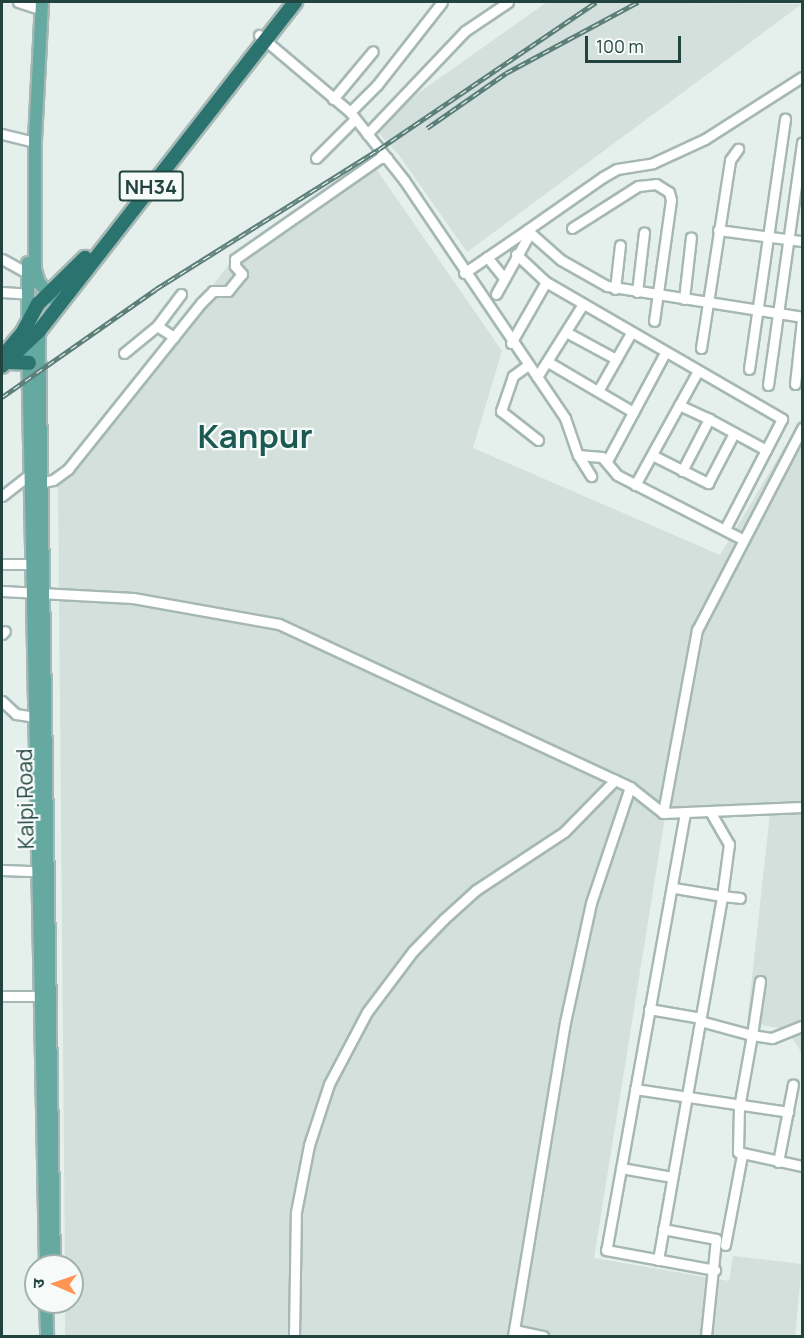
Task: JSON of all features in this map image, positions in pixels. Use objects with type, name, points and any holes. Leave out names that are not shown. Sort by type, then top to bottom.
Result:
[{"type":"highway","name":"NH34","points":[[26,332],[39,331],[262,38],[286,2]]},
{"type":"highway","name":"NH34","points":[[3,361],[26,332],[49,294],[86,257],[262,38],[295,2]]},
{"type":"highway","points":[[3,361],[28,363]]},
{"type":"main road","name":"Kalpi Road","points":[[42,6],[35,142],[35,194],[30,208],[31,275],[26,332],[35,476],[39,718],[54,1254]]},
{"type":"main road","points":[[31,275],[60,304]]},
{"type":"main road","name":"Kalpi Road","points":[[37,592],[32,564],[39,331]]},
{"type":"main road","name":"Kalpi Road","points":[[39,718],[36,871],[46,1254]]},
{"type":"main road","points":[[46,1314],[47,1336]]},
{"type":"main road","points":[[55,1314],[56,1336]]},
{"type":"street","points":[[18,2],[42,6]]},
{"type":"street","points":[[316,158],[442,2]]},
{"type":"street","points":[[367,134],[465,31],[508,2]]},
{"type":"street","points":[[262,38],[352,116],[387,158],[511,343],[565,418],[578,455],[591,476]]},
{"type":"street","points":[[333,99],[373,51]]},
{"type":"street","points":[[464,273],[529,232],[603,177],[617,169],[653,163],[705,139],[802,77]]},
{"type":"street","points":[[749,369],[785,119]]},
{"type":"street","points":[[2,134],[35,142]]},
{"type":"street","points":[[768,385],[801,165],[802,142]]},
{"type":"street","points":[[701,348],[730,160],[738,149]]},
{"type":"street","points":[[2,496],[35,476],[53,480],[68,469],[213,291],[228,291],[242,274],[235,266],[235,259],[380,158],[387,158]]},
{"type":"street","points":[[572,228],[638,186],[650,183],[669,192],[671,200],[654,321]]},
{"type":"street","points":[[718,230],[802,241]]},
{"type":"street","points":[[496,294],[529,232]]},
{"type":"street","points":[[529,232],[575,270],[615,289],[802,319],[795,384]]},
{"type":"street","points":[[638,292],[644,232]]},
{"type":"street","points":[[684,299],[691,237]]},
{"type":"street","points":[[615,289],[620,245]]},
{"type":"street","points":[[516,254],[546,282],[782,419],[725,529]]},
{"type":"street","points":[[487,257],[504,278]]},
{"type":"street","points":[[2,259],[31,275]]},
{"type":"street","points":[[511,343],[546,282]]},
{"type":"street","points":[[2,292],[28,294]]},
{"type":"street","points":[[124,353],[157,326],[181,294]]},
{"type":"street","points":[[537,377],[583,304]]},
{"type":"street","points":[[157,326],[174,337]]},
{"type":"street","points":[[566,332],[616,359]]},
{"type":"street","points":[[598,391],[631,333]]},
{"type":"street","points":[[607,460],[665,353]]},
{"type":"street","points":[[548,362],[633,412]]},
{"type":"street","points":[[528,365],[513,376],[501,411],[538,440]]},
{"type":"street","points":[[636,485],[698,371]]},
{"type":"street","points":[[679,405],[766,450]]},
{"type":"street","points":[[682,471],[709,419]]},
{"type":"street","points":[[663,813],[693,641],[742,539],[802,428]]},
{"type":"street","points":[[652,455],[708,483],[734,433]]},
{"type":"street","points":[[578,455],[607,460]]},
{"type":"street","points":[[607,460],[612,471],[742,539]]},
{"type":"street","points":[[2,564],[32,564]]},
{"type":"street","points":[[2,591],[133,598],[279,624],[630,787],[663,813],[711,813],[802,807]]},
{"type":"street","points":[[2,701],[12,712],[39,718]]},
{"type":"street","points":[[294,1336],[293,1253],[306,1157],[329,1084],[368,1012],[407,958],[444,919],[476,890],[564,832],[615,780]]},
{"type":"street","points":[[543,1336],[513,1333],[565,1022],[586,925],[630,787]]},
{"type":"street","points":[[685,813],[674,888],[649,1009],[606,1250],[715,1270]]},
{"type":"street","points":[[658,1260],[722,896],[729,844],[711,813]]},
{"type":"street","points":[[2,870],[36,871]]},
{"type":"street","points":[[674,888],[740,898]]},
{"type":"street","points":[[760,981],[739,1107],[736,1148],[742,1155],[802,1166]]},
{"type":"street","points":[[2,996],[39,996]]},
{"type":"street","points":[[649,1009],[700,1019],[769,1038],[802,1026]]},
{"type":"street","points":[[778,1162],[793,1084]]},
{"type":"street","points":[[634,1089],[739,1107],[788,1112]]},
{"type":"street","points":[[725,1245],[742,1155]]},
{"type":"street","points":[[621,1168],[672,1177]]},
{"type":"street","points":[[663,1229],[716,1239],[715,1270],[706,1336]]},
{"type":"shaded area","points":[[547,2],[802,4],[467,252],[399,155],[372,126]]},
{"type":"shaded area","points":[[372,163],[502,351],[473,448],[720,555],[802,418],[802,1053],[786,1029],[747,1023],[771,804],[666,810],[594,1258],[729,1281],[733,1256],[802,1264],[795,1336],[65,1336],[65,1314],[84,1314],[84,1254],[65,1254],[58,481],[246,243]]},
{"type":"railway","points":[[2,397],[156,289],[379,149],[596,2]]},
{"type":"railway","points":[[427,128],[506,73],[638,2]]},
{"type":"district","name":"Kanpur","points":[[255,436]]}]
